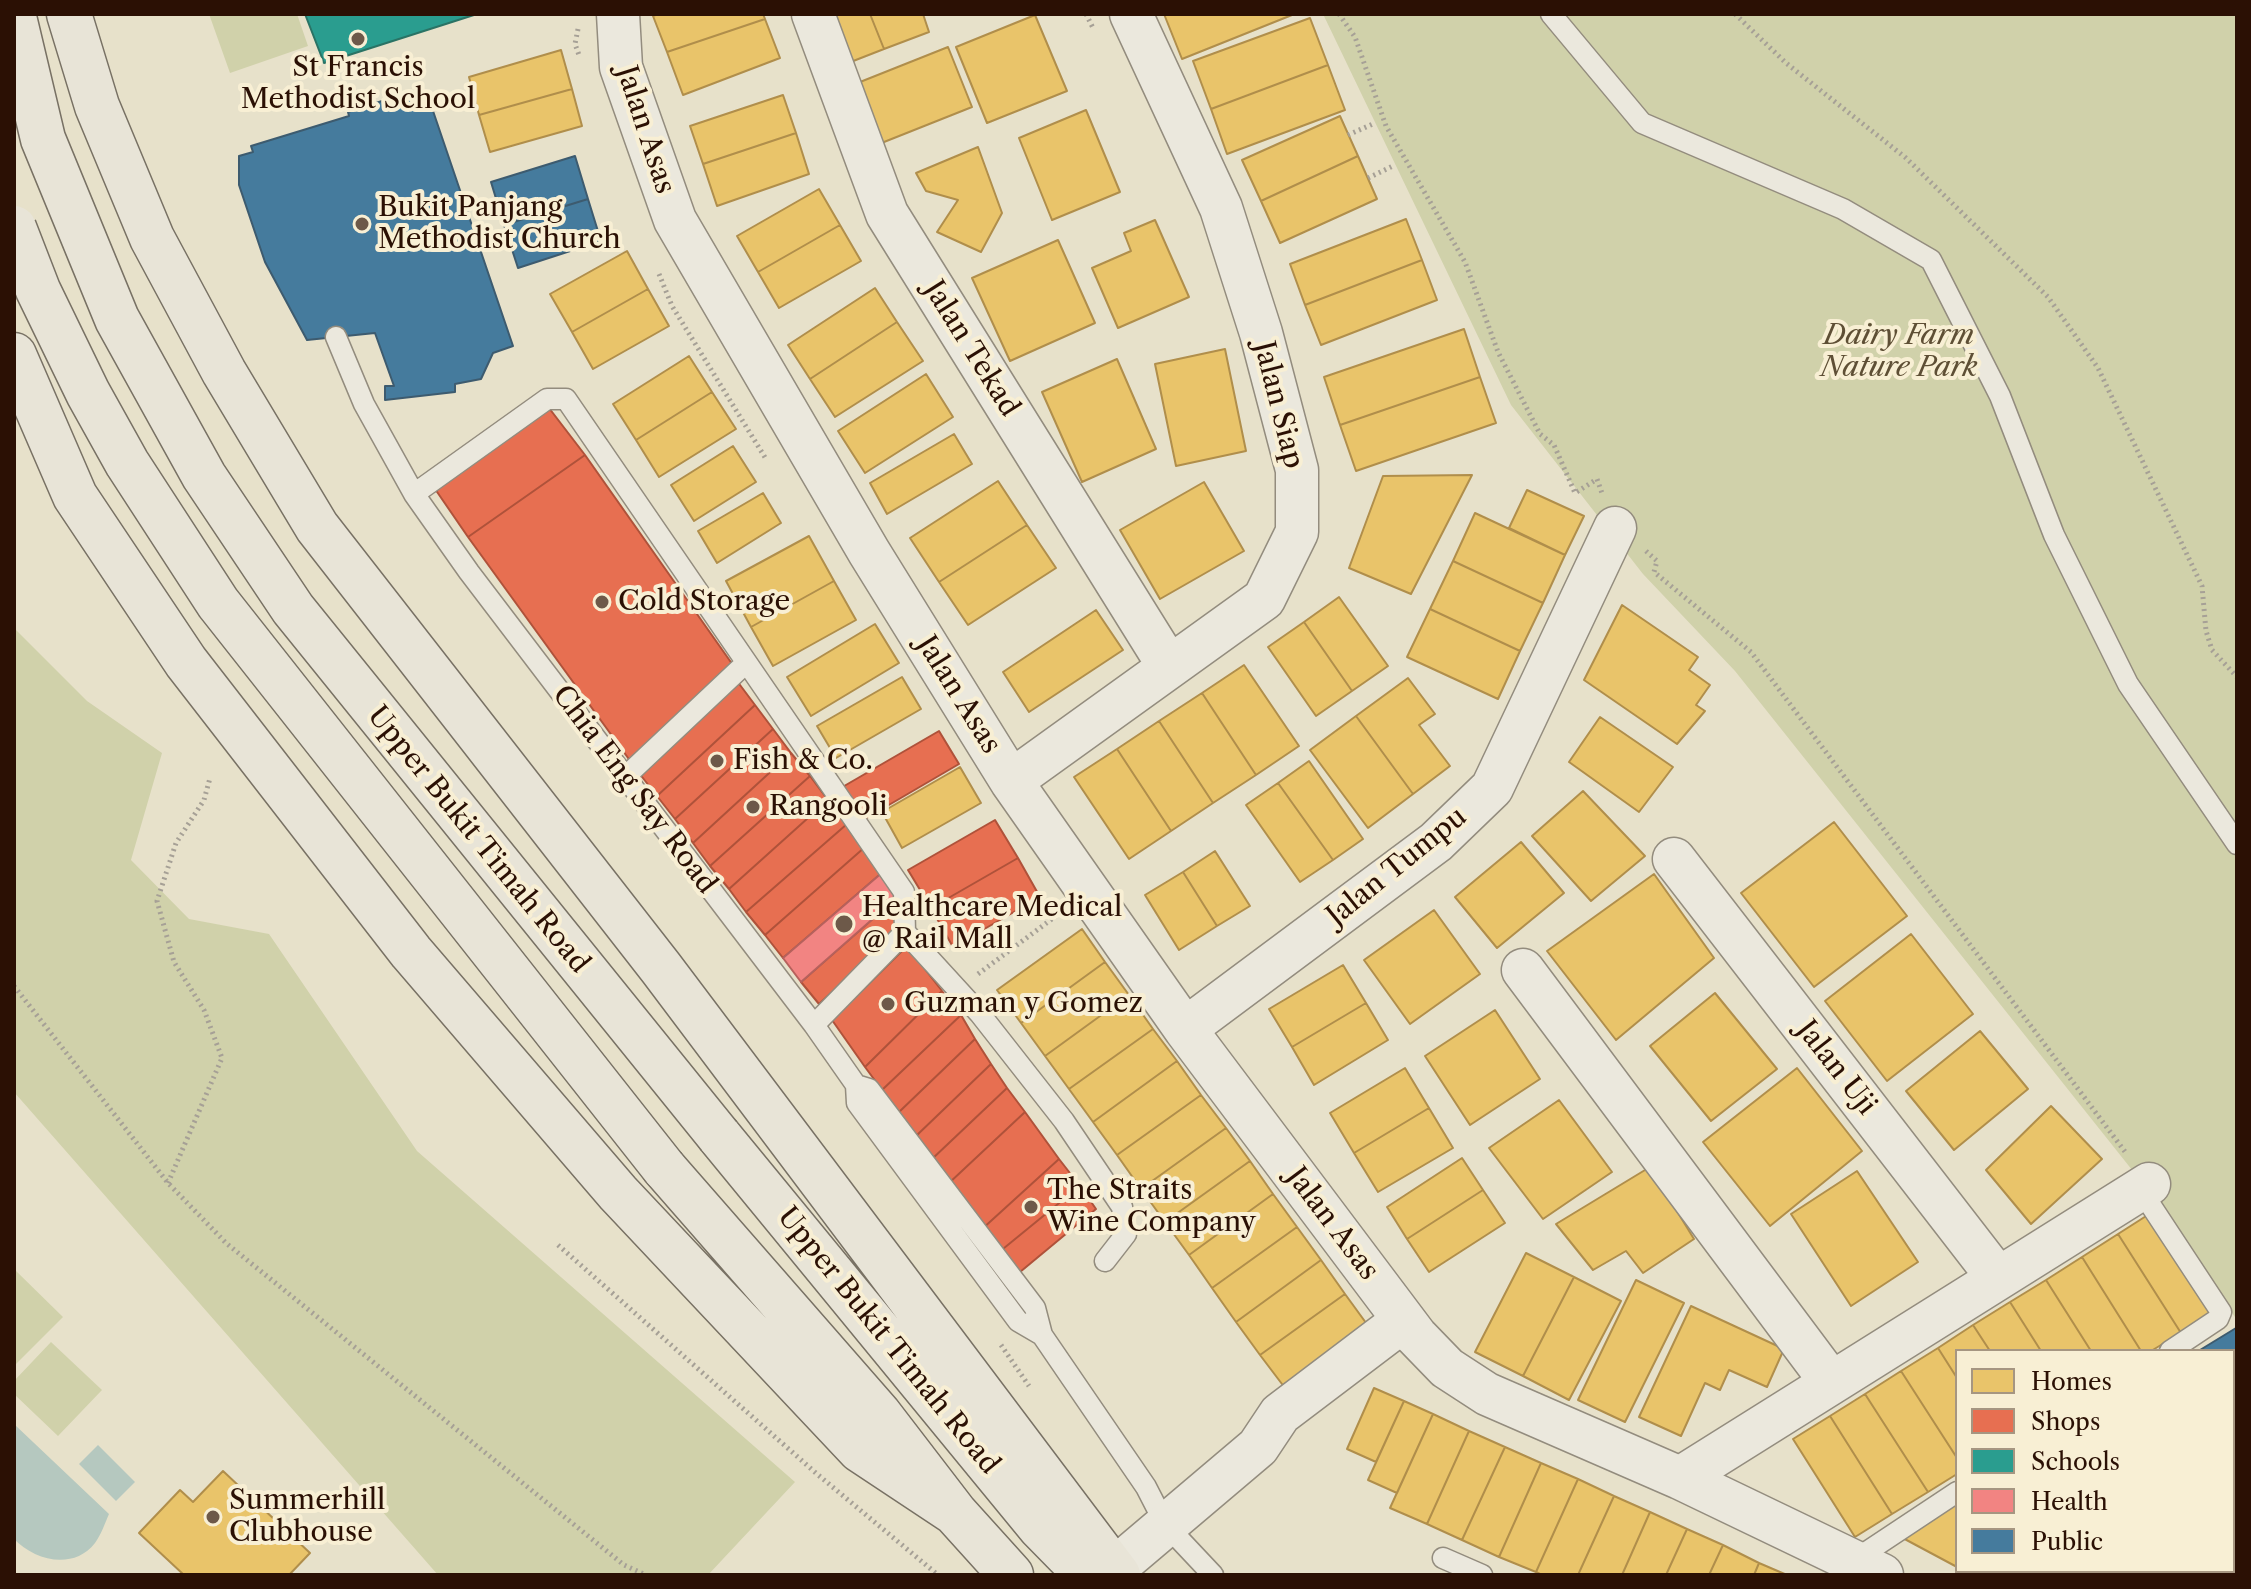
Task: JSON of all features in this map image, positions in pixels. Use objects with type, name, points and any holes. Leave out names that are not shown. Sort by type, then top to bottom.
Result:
[{"type":"highway","points":[[69,14],[97,106],[152,238],[224,372],[317,527],[661,968],[1106,1573]]},
{"type":"highway","name":"Upper Bukit Timah Road","points":[[14,17],[43,139],[117,319],[204,476],[293,609],[567,952],[1040,1527],[1106,1573]]},
{"type":"highway","name":"Upper Bukit Timah Road","points":[[14,228],[38,290],[88,393],[127,463],[218,603],[664,1168],[879,1414],[955,1513],[1011,1575]]},
{"type":"highway","points":[[14,355],[75,496],[213,699],[411,952],[599,1172],[860,1450],[955,1513]]},
{"type":"street","name":"Jalan Asas","points":[[618,14],[621,67],[675,220],[861,539],[1011,781],[1185,1029],[1410,1328],[1447,1368],[1487,1394],[1680,1478],[1868,1568]]},
{"type":"street","name":"Jalan Tekad","points":[[813,14],[887,214],[1168,665]]},
{"type":"street","name":"Jalan Siap","points":[[1011,781],[1168,665],[1264,599],[1297,532],[1297,470],[1261,333],[1221,208],[1131,14]]},
{"type":"street","name":"Jalan Tumpu","points":[[1185,1029],[1436,842],[1492,788],[1626,535]]},
{"type":"street","name":"Jalan Uji","points":[[1674,859],[1998,1278]]},
{"type":"street","points":[[1523,970],[1831,1382]]},
{"type":"street","points":[[1680,1478],[2144,1186]]},
{"type":"street","points":[[1106,1573],[1258,1447],[1280,1414],[1410,1328]]},
{"type":"lane","points":[[1551,14],[1642,123],[1843,209],[1931,260],[2000,396],[2054,535],[2128,684],[2237,844]]},
{"type":"lane","name":"Chia Eng Say Road","points":[[336,337],[364,404],[414,494],[624,778],[814,1025],[856,1085],[857,1103],[1018,1321],[1042,1335],[1146,1487],[1165,1524],[1213,1575]]},
{"type":"lane","points":[[414,494],[547,399],[566,399],[904,892],[905,932],[958,988],[1064,1121],[1122,1207],[1126,1234],[1105,1261]]},
{"type":"lane","points":[[624,778],[746,663]]},
{"type":"lane","points":[[814,1025],[905,932]]},
{"type":"lane","points":[[2144,1186],[2221,1312],[2218,1319],[2173,1349]]},
{"type":"lane","points":[[1868,1568],[1955,1494]]},
{"type":"lane","points":[[1443,1558],[1482,1575]]},
{"type":"path","points":[[1086,14],[1100,42]]},
{"type":"path","points":[[1339,14],[1355,37],[1395,143],[1465,262],[1498,352],[1540,434],[1554,445],[1575,493],[1597,479],[1626,535],[1657,561],[1654,572],[1751,652],[2144,1186]]},
{"type":"path","points":[[1735,14],[1786,63],[1906,158],[2048,297],[2098,368],[2202,586],[2206,631],[2212,650],[2237,677]]},
{"type":"path","points":[[1348,135],[1375,123]]},
{"type":"path","points":[[1368,178],[1395,165]]},
{"type":"path","points":[[168,1183],[222,1058],[204,1010],[174,962],[157,901],[176,843],[204,800],[210,778]]},
{"type":"path","points":[[958,988],[1055,917]]},
{"type":"path","points":[[14,986],[168,1183],[226,1243],[624,1565],[646,1575]]},
{"type":"path","points":[[558,1245],[817,1474],[938,1575]]},
{"type":"green space","points":[[209,14],[297,14],[308,46],[230,73]]},
{"type":"green space","name":"Dairy Farm Nature Park","points":[[1323,14],[2237,14],[2237,1320],[2148,1190],[1735,671],[1643,574],[1511,405]]},
{"type":"green space","points":[[14,628],[87,701],[162,753],[131,860],[189,919],[269,934],[417,1151],[795,1482],[708,1575],[438,1575],[14,1092]]},
{"type":"green space","points":[[14,1269],[63,1317],[14,1366]]},
{"type":"green space","points":[[51,1342],[102,1390],[58,1436],[14,1394],[14,1381]]},
{"type":"shaded area","points":[[14,1424],[109,1514],[95,1543],[86,1552],[65,1560],[54,1559],[32,1552],[14,1539]]},
{"type":"shaded area","points":[[98,1445],[135,1482],[116,1501],[79,1464]]},
{"type":"building: Homes","points":[[763,14],[765,19],[667,52],[653,16]]},
{"type":"building: Homes","points":[[824,14],[870,14],[884,49],[843,65]]},
{"type":"building: Homes","points":[[870,14],[923,14],[929,32],[884,49]]},
{"type":"building: Homes","points":[[1164,14],[1291,14],[1292,15],[1182,59]]},
{"type":"building: Homes","points":[[1035,15],[1067,91],[987,123],[956,47]]},
{"type":"building: Homes","points":[[1310,18],[1328,65],[1211,109],[1193,61]]},
{"type":"building: Homes","points":[[765,19],[780,58],[683,95],[667,52]]},
{"type":"building: Homes","points":[[948,47],[972,107],[879,144],[855,84]]},
{"type":"building: Homes","points":[[561,50],[572,89],[479,115],[469,77]]},
{"type":"building: Homes","points":[[1328,65],[1345,110],[1227,154],[1211,109]]},
{"type":"building: Homes","points":[[572,89],[582,126],[490,152],[479,115]]},
{"type":"building: Homes","points":[[783,95],[796,133],[703,164],[690,126]]},
{"type":"building: Homes","points":[[1086,110],[1120,192],[1052,220],[1019,138]]},
{"type":"building: Homes","points":[[1340,116],[1358,156],[1261,201],[1242,160]]},
{"type":"building: Homes","points":[[796,133],[809,174],[717,206],[703,164]]},
{"type":"building: Homes","points":[[978,147],[1002,213],[981,252],[937,232],[958,200],[926,191],[916,173]]},
{"type":"building: Homes","points":[[1358,156],[1377,199],[1280,243],[1261,201]]},
{"type":"building: Homes","points":[[819,189],[840,225],[758,272],[737,236]]},
{"type":"building: Homes","points":[[1406,219],[1422,260],[1305,305],[1290,264]]},
{"type":"building: Homes","points":[[1155,220],[1189,297],[1118,328],[1092,268],[1131,251],[1124,233]]},
{"type":"building: Homes","points":[[840,225],[861,261],[779,308],[758,272]]},
{"type":"building: Homes","points":[[1058,240],[1095,323],[1010,361],[972,278]]},
{"type":"building: Homes","points":[[627,251],[648,289],[572,332],[550,294]]},
{"type":"building: Homes","points":[[1422,260],[1437,300],[1321,345],[1305,305]]},
{"type":"building: Homes","points":[[875,288],[897,322],[810,379],[788,345]]},
{"type":"building: Homes","points":[[648,289],[669,326],[593,369],[572,332]]},
{"type":"building: Homes","points":[[897,322],[923,361],[835,417],[810,379]]},
{"type":"building: Homes","points":[[1464,329],[1480,377],[1340,425],[1324,377]]},
{"type":"building: Homes","points":[[1225,349],[1246,451],[1176,466],[1155,364]]},
{"type":"building: Homes","points":[[689,356],[712,392],[636,440],[613,404]]},
{"type":"building: Homes","points":[[1117,359],[1156,449],[1082,482],[1042,392]]},
{"type":"building: Homes","points":[[926,374],[953,417],[865,473],[838,431]]},
{"type":"building: Homes","points":[[1480,377],[1496,423],[1356,471],[1340,425]]},
{"type":"building: Homes","points":[[712,392],[736,429],[659,477],[636,440]]},
{"type":"building: Homes","points":[[954,434],[972,464],[887,514],[870,483]]},
{"type":"building: Homes","points":[[733,446],[756,482],[694,521],[671,485]]},
{"type":"building: Homes","points":[[1472,475],[1411,594],[1349,568],[1383,476]]},
{"type":"building: Homes","points":[[998,481],[1027,525],[939,582],[910,538]]},
{"type":"building: Homes","points":[[1204,482],[1244,551],[1160,599],[1120,530]]},
{"type":"building: Homes","points":[[1527,490],[1584,516],[1565,555],[1509,528]]},
{"type":"building: Homes","points":[[763,493],[781,523],[717,563],[698,531]]},
{"type":"building: Homes","points":[[1475,513],[1565,555],[1543,603],[1453,561]]},
{"type":"building: Homes","points":[[1027,525],[1056,568],[968,625],[939,582]]},
{"type":"building: Homes","points":[[809,536],[834,581],[751,627],[726,581]]},
{"type":"building: Homes","points":[[1453,561],[1543,603],[1520,651],[1430,609]]},
{"type":"building: Homes","points":[[834,581],[856,620],[773,666],[751,627]]},
{"type":"building: Homes","points":[[1339,597],[1388,666],[1352,691],[1304,622]]},
{"type":"building: Homes","points":[[1622,605],[1698,657],[1689,670],[1710,685],[1696,705],[1705,711],[1677,744],[1584,680]]},
{"type":"building: Homes","points":[[1430,609],[1520,651],[1498,699],[1407,657]]},
{"type":"building: Homes","points":[[1096,610],[1123,650],[1029,712],[1003,672]]},
{"type":"building: Homes","points":[[1304,622],[1352,691],[1316,716],[1268,647]]},
{"type":"building: Homes","points":[[875,624],[899,663],[811,716],[787,677]]},
{"type":"building: Homes","points":[[1244,665],[1299,746],[1256,775],[1202,693]]},
{"type":"building: Homes","points":[[902,677],[921,709],[836,758],[817,726]]},
{"type":"building: Homes","points":[[1408,678],[1435,714],[1419,725],[1450,766],[1413,794],[1356,716]]},
{"type":"building: Homes","points":[[1202,693],[1256,775],[1213,803],[1159,721]]},
{"type":"building: Homes","points":[[1356,716],[1413,794],[1368,828],[1310,750]]},
{"type":"building: Homes","points":[[1600,717],[1673,767],[1639,812],[1569,762]]},
{"type":"building: Homes","points":[[1159,721],[1213,803],[1171,831],[1117,749]]},
{"type":"building: Homes","points":[[1117,749],[1171,831],[1129,859],[1074,777]]},
{"type":"building: Homes","points":[[1309,761],[1363,839],[1333,860],[1278,783]]},
{"type":"building: Homes","points":[[960,767],[981,803],[902,848],[882,812]]},
{"type":"building: Homes","points":[[1278,783],[1333,860],[1300,882],[1246,805]]},
{"type":"building: Homes","points":[[1583,791],[1645,856],[1591,901],[1532,836]]},
{"type":"building: Homes","points":[[1834,822],[1907,916],[1814,987],[1741,893]]},
{"type":"building: Homes","points":[[1521,842],[1564,893],[1497,948],[1455,897]]},
{"type":"building: Homes","points":[[1215,851],[1250,906],[1217,926],[1183,872]]},
{"type":"building: Homes","points":[[1183,872],[1217,926],[1179,950],[1145,895]]},
{"type":"building: Homes","points":[[1654,874],[1714,958],[1616,1040],[1547,951]]},
{"type":"building: Homes","points":[[1434,910],[1480,974],[1410,1024],[1364,960]]},
{"type":"building: Homes","points":[[1082,929],[1105,962],[1021,1023],[997,990]]},
{"type":"building: Homes","points":[[1911,934],[1973,1014],[1887,1081],[1825,1001]]},
{"type":"building: Homes","points":[[1105,962],[1129,995],[1045,1056],[1021,1023]]},
{"type":"building: Homes","points":[[1343,965],[1366,1003],[1292,1047],[1269,1009]]},
{"type":"building: Homes","points":[[1715,993],[1777,1069],[1711,1121],[1650,1046]]},
{"type":"building: Homes","points":[[1129,995],[1153,1029],[1069,1089],[1045,1056]]},
{"type":"building: Homes","points":[[1366,1003],[1388,1040],[1314,1085],[1292,1047]]},
{"type":"building: Homes","points":[[1495,1010],[1540,1079],[1470,1125],[1425,1056]]},
{"type":"building: Homes","points":[[1153,1029],[1177,1061],[1093,1122],[1069,1089]]},
{"type":"building: Homes","points":[[1980,1031],[2028,1089],[1954,1150],[1906,1091]]},
{"type":"building: Homes","points":[[1177,1061],[1201,1095],[1117,1155],[1093,1122]]},
{"type":"building: Homes","points":[[1405,1068],[1429,1108],[1354,1153],[1330,1113]]},
{"type":"building: Homes","points":[[1797,1068],[1862,1151],[1770,1226],[1703,1142]]},
{"type":"building: Homes","points":[[1201,1095],[1226,1128],[1141,1189],[1117,1155]]},
{"type":"building: Homes","points":[[1559,1100],[1612,1172],[1543,1219],[1489,1148]]},
{"type":"building: Homes","points":[[2051,1106],[2102,1159],[2031,1224],[1986,1170]]},
{"type":"building: Homes","points":[[1429,1108],[1453,1148],[1378,1192],[1354,1153]]},
{"type":"building: Homes","points":[[1226,1128],[1250,1161],[1165,1222],[1141,1189]]},
{"type":"building: Homes","points":[[1462,1158],[1483,1190],[1407,1239],[1387,1207]]},
{"type":"building: Homes","points":[[1250,1161],[1273,1194],[1189,1255],[1165,1222]]},
{"type":"building: Homes","points":[[1650,1167],[1694,1239],[1643,1273],[1626,1251],[1593,1270],[1556,1224]]},
{"type":"building: Homes","points":[[1857,1171],[1918,1262],[1851,1306],[1791,1214]]},
{"type":"building: Homes","points":[[1483,1190],[1505,1223],[1429,1272],[1407,1239]]},
{"type":"building: Homes","points":[[1273,1194],[1297,1227],[1212,1288],[1189,1255]]},
{"type":"building: Homes","points":[[2154,1211],[2216,1310],[2181,1333],[2118,1234]]},
{"type":"building: Homes","points":[[1297,1227],[1321,1260],[1236,1322],[1212,1288]]},
{"type":"building: Homes","points":[[2118,1234],[2181,1333],[2154,1349],[2140,1349],[2082,1257]]},
{"type":"building: Homes","points":[[1526,1253],[1574,1277],[1523,1376],[1475,1352]]},
{"type":"building: Homes","points":[[2082,1257],[2140,1349],[2090,1349],[2046,1280]]},
{"type":"building: Homes","points":[[1321,1260],[1345,1294],[1260,1355],[1236,1322]]},
{"type":"building: Homes","points":[[1574,1277],[1621,1301],[1569,1400],[1523,1376]]},
{"type":"building: Homes","points":[[1636,1280],[1684,1303],[1625,1422],[1578,1400]]},
{"type":"building: Homes","points":[[2046,1280],[2090,1349],[2040,1349],[2010,1302]]},
{"type":"building: Homes","points":[[1345,1294],[1369,1327],[1285,1388],[1260,1355]]},
{"type":"building: Homes","points":[[2010,1302],[2040,1349],[1989,1349],[1973,1325]]},
{"type":"building: Homes","points":[[1691,1306],[1784,1349],[1767,1387],[1729,1370],[1720,1390],[1705,1383],[1681,1436],[1639,1417]]},
{"type":"building: Homes","points":[[1973,1325],[1989,1349],[1955,1349],[1955,1375],[1938,1348]]},
{"type":"building: Homes","points":[[1938,1348],[1955,1375],[1955,1455],[1901,1371]]},
{"type":"building: Homes","points":[[1901,1371],[1955,1455],[1955,1475],[1928,1492],[1865,1394]]},
{"type":"building: Homes","points":[[1374,1388],[1404,1401],[1376,1462],[1347,1449]]},
{"type":"building: Homes","points":[[1865,1394],[1928,1492],[1892,1514],[1830,1416]]},
{"type":"building: Homes","points":[[1404,1401],[1433,1414],[1397,1493],[1368,1480]]},
{"type":"building: Homes","points":[[2235,1407],[2237,1410],[2235,1455]]},
{"type":"building: Homes","points":[[1433,1414],[1469,1431],[1427,1524],[1390,1508]]},
{"type":"building: Homes","points":[[1830,1416],[1892,1514],[1855,1537],[1793,1439]]},
{"type":"building: Homes","points":[[1469,1431],[1505,1447],[1462,1540],[1427,1524]]},
{"type":"building: Homes","points":[[1505,1447],[1541,1463],[1499,1557],[1462,1540]]},
{"type":"building: Homes","points":[[1541,1463],[1578,1479],[1536,1572],[1499,1557]]},
{"type":"building: Homes","name":"Summerhill Clubhouse","points":[[223,1471],[310,1553],[289,1575],[184,1575],[139,1533],[180,1490],[193,1502]]},
{"type":"building: Homes","points":[[1578,1479],[1614,1496],[1578,1575],[1542,1575],[1536,1572]]},
{"type":"building: Homes","points":[[1614,1496],[1650,1512],[1622,1575],[1578,1575]]},
{"type":"building: Homes","points":[[1955,1502],[1955,1566],[1899,1536]]},
{"type":"building: Homes","points":[[1650,1512],[1687,1529],[1666,1575],[1622,1575]]},
{"type":"building: Homes","points":[[1687,1529],[1723,1545],[1709,1575],[1666,1575]]},
{"type":"building: Homes","points":[[1723,1545],[1759,1563],[1754,1575],[1709,1575]]},
{"type":"building: Homes","points":[[1759,1563],[1787,1575],[1754,1575]]},
{"type":"building: Homes","points":[[1974,1573],[2040,1575],[1980,1575]]},
{"type":"building: Shops","points":[[549,408],[585,455],[468,537],[433,486]]},
{"type":"building: Shops","name":"Cold Storage","points":[[585,455],[735,668],[631,762],[468,537]]},
{"type":"building: Shops","points":[[737,681],[755,705],[657,796],[639,773]]},
{"type":"building: Shops","name":"Fish & Co.","points":[[755,705],[773,729],[675,819],[657,796]]},
{"type":"building: Shops","points":[[773,729],[791,753],[693,843],[675,819]]},
{"type":"building: Shops","points":[[939,731],[959,764],[858,823],[839,789]]},
{"type":"building: Shops","name":"Rangooli","points":[[791,753],[810,776],[710,866],[693,843]]},
{"type":"building: Shops","points":[[810,776],[828,800],[729,889],[710,866]]},
{"type":"building: Shops","points":[[828,800],[847,824],[746,912],[729,889]]},
{"type":"building: Shops","points":[[995,820],[1018,858],[931,908],[908,870]]},
{"type":"building: Shops","points":[[847,824],[865,847],[765,935],[746,912]]},
{"type":"building: Shops","points":[[865,847],[884,871],[783,958],[765,935]]},
{"type":"building: Shops","points":[[1018,858],[1040,897],[953,947],[931,908]]},
{"type":"building: Shops","points":[[901,894],[901,929],[819,1004],[801,982]]},
{"type":"building: Shops","name":"Guzman y Gomez","points":[[907,946],[942,991],[865,1067],[832,1020]]},
{"type":"building: Shops","points":[[942,991],[961,1015],[882,1090],[865,1067]]},
{"type":"building: Shops","points":[[961,1015],[975,1039],[898,1113],[882,1090]]},
{"type":"building: Shops","points":[[975,1039],[991,1064],[915,1137],[898,1113]]},
{"type":"building: Shops","points":[[991,1064],[1007,1088],[931,1160],[915,1137]]},
{"type":"building: Shops","points":[[1007,1088],[1025,1112],[948,1184],[931,1160]]},
{"type":"building: Shops","points":[[1025,1112],[1059,1159],[981,1230],[948,1184]]},
{"type":"building: Shops","name":"The Straits Wine Company","points":[[1059,1159],[1080,1186],[998,1253],[981,1230]]},
{"type":"building: Shops","points":[[1080,1186],[1096,1209],[1014,1277],[998,1253]]},
{"type":"building: Schools","name":"St Francis Methodist School","points":[[305,14],[477,14],[324,63]]},
{"type":"building: Health","name":"Healthcare Medical @ Rail Mall","points":[[884,871],[901,894],[801,982],[783,958]]},
{"type":"building: Public","name":"Bukit Panjang Methodist Church","points":[[416,90],[425,111],[432,108],[513,346],[493,353],[481,379],[455,384],[455,392],[385,400],[385,386],[394,386],[375,333],[307,340],[265,262],[239,185],[239,156],[253,152],[251,146],[349,116],[348,112]]},
{"type":"building: Public","points":[[575,156],[588,199],[504,225],[491,182]]},
{"type":"building: Public","points":[[588,199],[601,241],[518,268],[504,225]]},
{"type":"building: Public","points":[[2237,1329],[2237,1410],[2235,1349],[2202,1349]]},
{"type":"place","name":"St Francis Methodist School","points":[[358,39]]},
{"type":"place","name":"Bukit Panjang Methodist Church","points":[[362,224]]},
{"type":"place","name":"Cold Storage","points":[[602,602]]},
{"type":"place","name":"Fish & Co.","points":[[717,761]]},
{"type":"place","name":"Rangooli","points":[[753,807]]},
{"type":"place","name":"Healthcare Medical @ Rail Mall","points":[[844,924]]},
{"type":"place","name":"Guzman y Gomez","points":[[888,1004]]},
{"type":"place","name":"The Straits Wine Company","points":[[1031,1207]]},
{"type":"place","name":"Summerhill Clubhouse","points":[[213,1517]]}]
